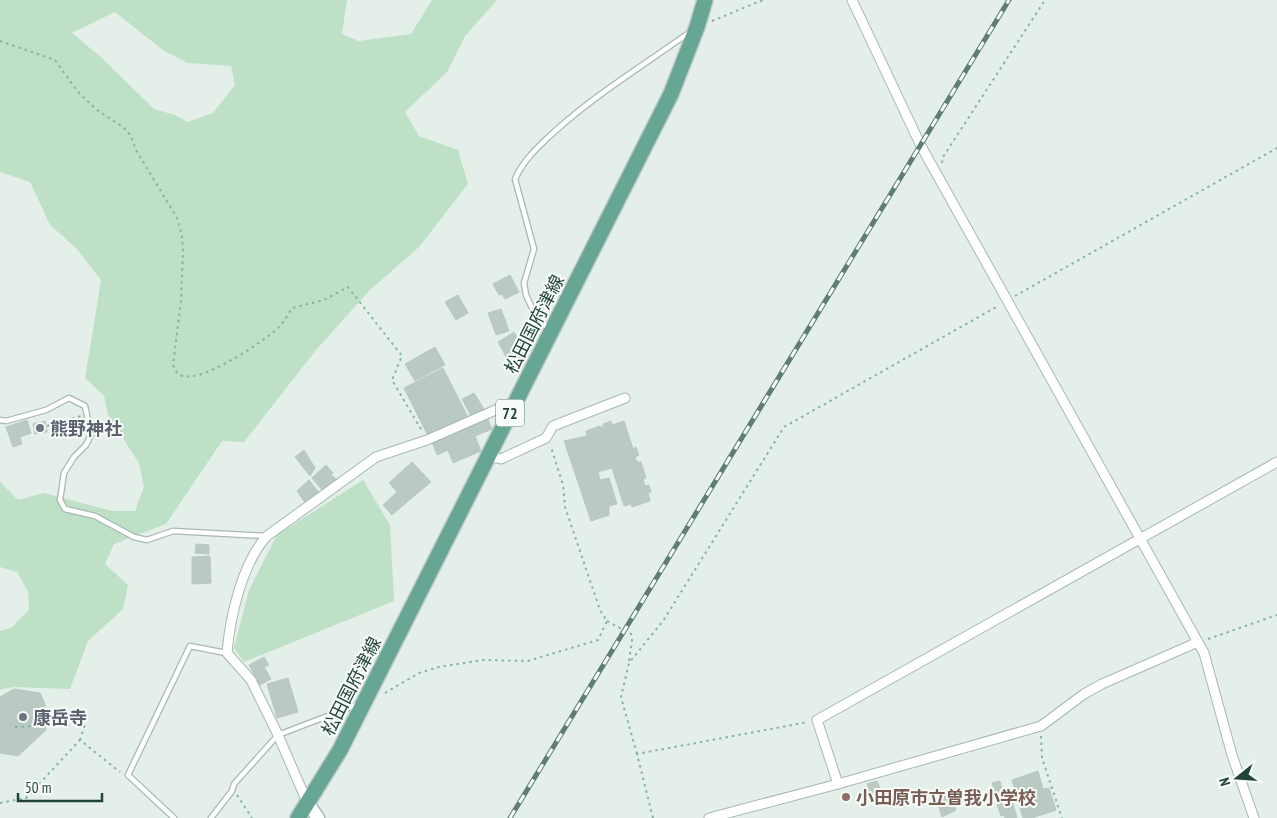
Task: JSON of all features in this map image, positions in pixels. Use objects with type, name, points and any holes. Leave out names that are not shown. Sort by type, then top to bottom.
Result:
[{"type":"main road","name":"松田国府津線","points":[[298,818],[309,804],[366,699],[671,94],[698,27],[705,0]]},
{"type":"main road","points":[[309,804],[318,818]]},
{"type":"street","points":[[852,0],[920,146],[1204,652],[1242,786],[1254,818]]},
{"type":"street","points":[[489,456],[501,459],[546,438],[553,426],[625,398]]},
{"type":"street","points":[[309,804],[278,735],[250,680],[227,653],[229,625],[252,559],[267,536],[376,457],[427,440],[516,401]]},
{"type":"street","points":[[838,784],[816,720],[1277,462]]},
{"type":"street","points":[[709,818],[838,784],[1040,726],[1084,694],[1102,684],[1198,642]]},
{"type":"lane","points":[[551,334],[533,310],[526,295],[524,283],[534,249],[515,179],[525,159],[574,114],[621,78],[698,27]]},
{"type":"lane","points":[[0,420],[46,410],[69,398],[85,406],[91,435],[86,445],[74,457],[64,474],[60,500],[65,509],[95,516],[134,537],[147,540],[173,530],[267,536]]},
{"type":"lane","points":[[174,818],[128,775],[190,646],[227,653]]},
{"type":"lane","points":[[211,818],[232,791],[234,784],[278,735],[366,699]]},
{"type":"path","points":[[698,27],[763,0]]},
{"type":"path","points":[[942,165],[943,157],[1045,0]]},
{"type":"path","points":[[0,41],[55,60],[78,92],[97,110],[124,128],[131,136],[136,150],[177,218],[182,236],[183,251],[182,301],[173,365],[176,372],[182,376],[192,376],[206,372],[230,360],[277,329],[292,308],[324,300],[348,287],[402,356],[392,380],[427,440]]},
{"type":"path","points":[[629,663],[663,621],[784,427],[1277,148]]},
{"type":"path","points":[[47,426],[69,419]]},
{"type":"path","points":[[546,438],[563,484],[568,517],[600,610],[607,621],[631,634],[629,663],[621,697],[653,818]]},
{"type":"path","points":[[1198,642],[1277,615]]},
{"type":"path","points":[[366,699],[389,691],[419,673],[438,667],[483,660],[528,661],[593,643],[598,640],[607,621]]},
{"type":"path","points":[[637,754],[816,720]]},
{"type":"path","points":[[0,803],[26,798],[80,740],[85,724],[15,727]]},
{"type":"path","points":[[1040,726],[1042,758],[1062,818]]},
{"type":"path","points":[[80,740],[121,772],[128,775]]},
{"type":"path","points":[[232,791],[241,799],[252,818]]},
{"type":"green space","points":[[0,0],[347,0],[342,34],[359,41],[411,34],[432,0],[497,0],[465,36],[447,72],[405,112],[419,136],[458,150],[468,184],[419,247],[370,290],[316,350],[244,442],[222,441],[166,524],[114,544],[105,564],[128,585],[123,609],[88,641],[70,689],[12,687],[0,690],[0,631],[11,628],[29,610],[28,592],[17,572],[0,567],[0,482],[18,500],[44,493],[112,511],[135,511],[144,487],[139,463],[108,415],[104,396],[85,378],[101,280],[76,248],[50,225],[30,182],[0,172]],"holes":[[[115,12],[164,51],[188,63],[231,66],[235,85],[213,113],[188,122],[175,115],[154,109],[103,59],[72,33]]]},
{"type":"green space","points":[[363,480],[390,525],[394,601],[244,662],[234,648],[249,590],[277,535]]},
{"type":"building","points":[[510,275],[519,292],[505,299],[502,294],[499,295],[493,284]]},
{"type":"building","points":[[458,295],[468,313],[456,320],[445,302]]},
{"type":"building","points":[[501,309],[509,331],[496,335],[488,313]]},
{"type":"building","points":[[514,332],[527,354],[510,364],[498,342]]},
{"type":"building","points":[[435,347],[445,365],[415,381],[405,364]]},
{"type":"building","points":[[443,368],[468,417],[428,436],[404,388]]},
{"type":"building","points":[[474,393],[484,409],[471,416],[462,399]]},
{"type":"building","points":[[488,419],[492,429],[475,436],[481,451],[453,463],[448,450],[437,455],[432,442]]},
{"type":"building","points":[[27,420],[31,433],[20,437],[22,444],[13,447],[6,427]]},
{"type":"building","name":"熊野神社","points":[[45,421],[47,432],[35,434],[33,424]]},
{"type":"building","points":[[611,421],[612,425],[624,421],[633,449],[636,447],[639,455],[635,457],[637,462],[641,462],[646,478],[643,479],[645,486],[649,485],[651,492],[648,493],[650,501],[632,507],[631,504],[624,506],[612,468],[598,472],[600,480],[609,478],[617,504],[609,506],[609,515],[591,521],[564,441],[587,436],[586,431],[600,426],[604,428],[603,424]]},
{"type":"building","points":[[304,450],[315,468],[310,476],[295,457]]},
{"type":"building","points":[[412,462],[431,482],[420,491],[402,471]]},
{"type":"building","points":[[326,465],[333,473],[331,475],[338,480],[323,491],[312,478]]},
{"type":"building","points":[[402,471],[420,491],[392,515],[383,505],[397,492],[389,483]]},
{"type":"building","points":[[309,480],[320,494],[306,504],[297,491]]},
{"type":"building","points":[[196,544],[209,545],[209,554],[195,553]]},
{"type":"building","points":[[210,556],[211,583],[192,584],[192,557]]},
{"type":"building","points":[[264,657],[269,665],[264,667],[271,679],[260,685],[249,665]]},
{"type":"building","points":[[288,678],[298,712],[277,718],[267,684]]},
{"type":"building","name":"康岳寺","points":[[14,689],[40,693],[45,704],[46,730],[18,756],[0,753],[0,697]]},
{"type":"building","points":[[1038,771],[1043,789],[1049,788],[1056,810],[1032,818],[1023,818],[1012,780]]},
{"type":"building","points":[[877,781],[886,804],[881,806],[875,792],[871,794],[867,784]]},
{"type":"building","points":[[1000,781],[1003,795],[996,797],[992,783]]},
{"type":"building","points":[[951,793],[956,810],[942,817],[936,799]]},
{"type":"building","points":[[1012,800],[1017,818],[1001,816],[997,804]]},
{"type":"railway","points":[[510,818],[1009,0]]},
{"type":"place","name":"熊野神社","points":[[40,428]]},
{"type":"place","name":"康岳寺","points":[[23,717]]},
{"type":"place","name":"小田原市立曽我小学校","points":[[846,797]]}]
